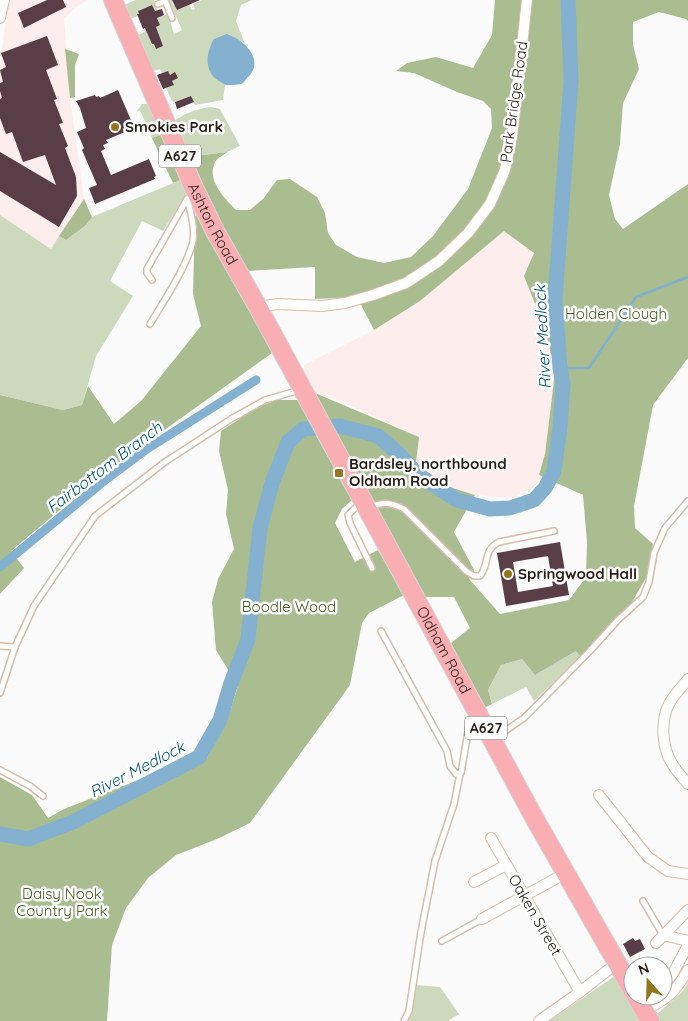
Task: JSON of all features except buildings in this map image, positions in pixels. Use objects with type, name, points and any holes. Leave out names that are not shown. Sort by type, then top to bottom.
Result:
[{"type":"highway","name":"Ashton Road","points":[[116,1],[191,194],[216,233],[258,307]]},
{"type":"highway","name":"Oldham Road","points":[[258,307],[478,714],[623,973]]},
{"type":"street","points":[[0,18],[4,0]]},
{"type":"street","name":"Park Bridge Road","points":[[258,307],[278,304],[322,306],[345,304],[381,292],[406,283],[439,261],[468,233],[490,204],[505,170],[512,136],[527,0]]},
{"type":"street","points":[[688,679],[669,703],[665,714],[664,738],[667,753],[672,764],[688,784]]},
{"type":"street","points":[[599,795],[648,857],[668,871],[688,874]]},
{"type":"street","name":"Oaken Street","points":[[491,838],[580,992]]},
{"type":"street","points":[[474,882],[506,865]]},
{"type":"street","points":[[482,919],[566,873]]},
{"type":"street","points":[[659,939],[688,910]]},
{"type":"street","points":[[659,939],[688,941]]},
{"type":"street","points":[[673,972],[688,945]]},
{"type":"street","points":[[540,1021],[617,963]]},
{"type":"street","points":[[673,993],[688,970]]},
{"type":"lane","points":[[158,4],[165,1],[172,18]]},
{"type":"lane","points":[[152,280],[147,273],[147,269],[191,194]]},
{"type":"lane","points":[[150,324],[172,288],[193,244],[191,194]]},
{"type":"lane","points":[[0,693],[15,646],[34,606],[95,516],[165,462],[231,419],[265,400],[302,389]]},
{"type":"lane","points":[[492,739],[524,718],[618,620],[643,597],[649,582],[654,553],[661,536],[665,528],[688,501]]},
{"type":"lane","points":[[372,568],[348,515],[354,509],[383,502],[393,503],[404,509],[466,571],[474,576],[480,576],[483,572],[488,553],[493,545],[499,542],[554,531]]},
{"type":"lane","points":[[381,630],[447,751],[450,766],[455,774],[460,774]]},
{"type":"lane","points":[[0,646],[15,646]]},
{"type":"lane","points":[[404,1021],[409,1011],[421,932],[435,861],[454,804],[460,774],[463,769],[469,726],[478,714]]},
{"type":"lane","points":[[0,770],[30,786],[43,796]]},
{"type":"lane","points":[[643,902],[659,939]]},
{"type":"lane","points":[[442,941],[482,919]]},
{"type":"shaded area","points":[[9,0],[87,0],[64,19],[70,98],[84,199],[51,249],[0,215],[0,63]]},
{"type":"shaded area","points":[[504,231],[534,253],[524,276],[545,329],[555,372],[545,454],[536,486],[514,498],[475,495],[440,484],[415,462],[419,437],[338,400],[315,393],[304,374],[304,365],[374,330],[420,301]]},
{"type":"green space","points":[[136,0],[154,0],[159,17],[168,14],[174,34],[182,30],[169,0],[172,0],[173,6],[175,5],[177,10],[186,6],[184,0],[187,0],[192,10],[195,9],[193,4],[202,0],[252,0],[241,5],[236,21],[245,44],[232,36],[212,75],[225,85],[223,100],[195,105],[191,96],[175,102],[172,101],[166,88],[173,85],[172,81],[177,78],[175,73],[170,75],[168,71],[162,73],[160,69],[151,72],[136,36],[160,25],[152,5],[139,10],[138,16],[130,19],[124,5]],"holes":[[[156,28],[163,46],[156,49],[147,32]]]},
{"type":"green space","name":"Holden Clough","points":[[495,0],[688,0],[688,21],[659,12],[633,22],[633,45],[639,69],[623,103],[620,144],[609,195],[615,219],[623,229],[688,184],[688,358],[653,405],[634,506],[635,528],[653,544],[647,576],[631,604],[581,657],[576,651],[535,675],[522,659],[501,665],[488,690],[492,704],[484,708],[451,643],[470,628],[454,597],[425,597],[315,393],[419,437],[416,462],[440,484],[475,495],[454,532],[474,570],[469,579],[500,614],[569,600],[586,577],[587,542],[583,495],[539,475],[545,454],[555,372],[545,329],[524,276],[534,253],[504,231],[420,301],[374,330],[357,297],[315,299],[315,267],[247,271],[208,203],[188,157],[227,152],[215,162],[213,176],[218,189],[236,210],[250,210],[263,199],[277,180],[290,179],[317,197],[325,213],[328,233],[336,245],[357,257],[384,263],[411,257],[433,236],[468,189],[492,128],[491,109],[483,101],[414,73],[396,71],[407,63],[436,57],[473,68],[492,35]]},
{"type":"green space","points":[[65,49],[79,54],[75,65],[75,97],[70,98]]},
{"type":"green space","points":[[142,104],[148,104],[163,134],[152,138],[140,110],[136,112]]},
{"type":"green space","points":[[211,107],[220,109],[240,146],[227,152],[188,157],[173,122],[191,112]]},
{"type":"green space","points":[[163,134],[183,179],[173,183],[152,138]]},
{"type":"green space","points":[[183,179],[188,191],[163,231],[142,221],[110,281],[133,296],[96,356],[82,405],[63,410],[0,395],[0,215],[51,249],[59,236],[66,240],[85,226],[92,217]]},
{"type":"green space","points":[[84,199],[92,217],[85,226],[66,240],[59,236]]},
{"type":"green space","points":[[199,212],[272,353],[103,474],[11,551],[24,568],[0,594],[0,395],[63,410],[82,405],[88,386],[114,424],[141,401],[201,326],[193,294],[195,217]]},
{"type":"green space","name":"Boodle Wood","points":[[276,400],[300,400],[317,437],[352,500],[342,509],[335,523],[355,562],[378,550],[404,595],[369,613],[362,623],[350,685],[250,823],[217,839],[176,855],[148,878],[126,908],[112,945],[107,1021],[0,1021],[0,777],[32,795],[48,818],[64,809],[151,775],[158,784],[207,758],[227,721],[238,686],[216,650],[212,602],[218,579],[234,549],[226,514],[228,490],[219,451],[221,431],[256,408]]},
{"type":"green space","points":[[576,651],[581,657],[534,701],[526,687],[492,704],[488,690],[501,665],[522,659],[535,675]]},
{"type":"green space","points":[[618,974],[623,983],[623,1006],[636,1006],[644,1021],[549,1021]]},
{"type":"green space","points":[[688,982],[688,1021],[660,1021],[656,1015],[666,1006],[673,1006],[673,1000],[683,991]]},
{"type":"green space","points":[[416,985],[440,987],[459,1014],[448,1021],[408,1021]]},
{"type":"water","points":[[227,34],[246,46],[254,58],[252,71],[241,84],[225,85],[213,76],[208,66],[209,52],[214,39]]},
{"type":"waterway","name":"River Medlock","points":[[0,834],[28,839],[73,822],[199,757],[220,720],[230,686],[248,639],[260,528],[272,483],[288,442],[303,429],[340,426],[378,436],[399,454],[417,474],[457,500],[490,509],[510,508],[534,500],[545,488],[554,471],[563,384],[555,299],[571,81],[568,0]]},
{"type":"waterway","points":[[560,368],[589,368],[636,297],[688,277]]},
{"type":"waterway","name":"Fairbottom Branch","points":[[0,567],[104,481],[147,449],[256,380]]},
{"type":"place","name":"Smokies Park","points":[[115,127]]},
{"type":"place","name":"Bardsley, northbound Oldham Road","points":[[339,473]]},
{"type":"place","name":"Springwood Hall","points":[[508,574]]},
{"type":"park label","name":"Daisy Nook Country Park","points":[[62,902]]}]
